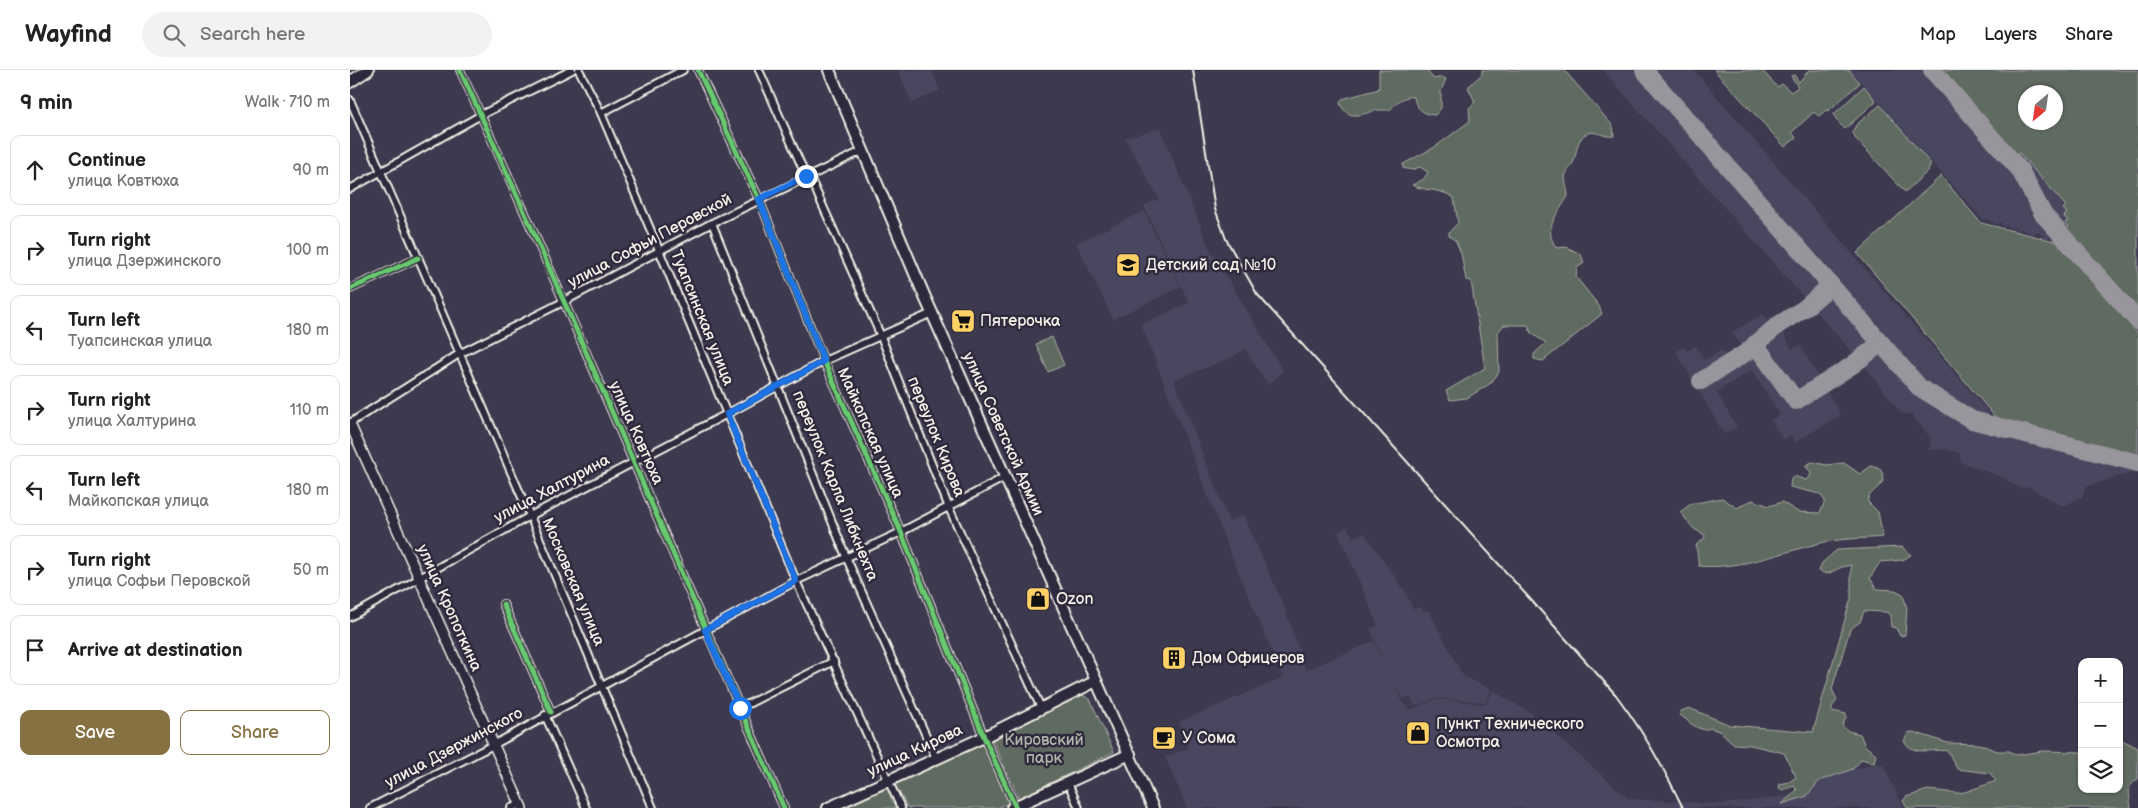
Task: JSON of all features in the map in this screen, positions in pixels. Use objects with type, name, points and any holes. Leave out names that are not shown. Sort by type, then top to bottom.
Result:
[{"type":"main road","points":[[350,82],[368,70]]},
{"type":"main road","name":"улица Советской Армии","points":[[829,70],[932,312],[1007,476],[1153,808]]},
{"type":"main road","name":"улица Кропоткина","points":[[350,424],[420,578],[484,726],[495,744],[522,806]]},
{"type":"main road","name":"улица Кирова","points":[[828,808],[1096,682]]},
{"type":"main road","points":[[1014,808],[1130,754]]},
{"type":"street","name":"улица Ковтюха","points":[[460,70],[635,460],[705,630],[784,808]]},
{"type":"street","points":[[350,189],[481,115],[572,70]]},
{"type":"street","name":"Туапсинская улица","points":[[579,70],[601,113],[796,581],[901,808]]},
{"type":"street","points":[[601,113],[684,70]]},
{"type":"street","name":"Майкопская улица","points":[[698,70],[759,199],[824,361],[901,532],[1014,808]]},
{"type":"street","name":"переулок Кирова","points":[[759,70],[880,334],[949,508],[1041,708]]},
{"type":"street","name":"Московская улица","points":[[350,100],[654,808]]},
{"type":"street","name":"улица Софьи Перовской","points":[[350,424],[459,354],[563,302],[759,199],[864,150]]},
{"type":"street","name":"переулок Карла Либкнехта","points":[[712,223],[848,559],[936,758]]},
{"type":"street","points":[[350,289],[418,258]]},
{"type":"street","name":"улица Халтурина","points":[[350,617],[530,516],[635,460],[727,414],[824,361],[932,312]]},
{"type":"street","name":"улица Дзержинского","points":[[370,808],[495,744],[548,713],[796,581],[848,559],[949,508],[1007,476]]},
{"type":"street","points":[[503,604],[586,808]]},
{"type":"street","points":[[740,708],[834,661]]},
{"type":"street","points":[[1068,783],[1079,808]]},
{"type":"street","name":"улица Кропоткина","points":[[511,808],[522,806]]},
{"type":"shaded area","points":[[898,70],[931,70],[940,90],[912,103]]},
{"type":"shaded area","points":[[1603,70],[1694,70],[1989,413],[1973,420],[2138,463],[2138,472],[2086,487],[2082,497],[2066,505],[2060,505],[2029,487],[2019,488],[2004,478],[1961,462],[1959,453],[1945,449],[1929,450],[1931,438],[1912,415],[1901,413],[1866,368]]},
{"type":"shaded area","points":[[1850,70],[1938,70],[2014,156],[2019,153],[2066,206],[2069,227],[2053,241],[2050,237],[2047,239],[2037,231],[2032,235],[2021,228],[2018,231],[2014,227],[2011,229],[2007,225],[2005,227],[2000,222],[1997,225],[1987,219],[1984,221]]},
{"type":"shaded area","points":[[1160,128],[1210,249],[1283,371],[1268,385],[1245,349],[1233,357],[1174,380],[1229,522],[1243,515],[1283,604],[1306,670],[1374,641],[1388,670],[1370,629],[1378,625],[1338,532],[1347,527],[1353,537],[1364,533],[1405,591],[1413,609],[1420,607],[1423,611],[1429,611],[1463,676],[1491,689],[1486,702],[1436,698],[1416,706],[1410,697],[1403,698],[1393,682],[1402,702],[1410,710],[1436,699],[1486,704],[1493,691],[1531,713],[1629,799],[1723,804],[1811,793],[1817,781],[1876,763],[1883,765],[1904,808],[1187,808],[1165,757],[1189,748],[1179,722],[1283,678],[1227,545],[1141,324],[1189,303],[1144,206],[1159,199],[1125,138]]},
{"type":"shaded area","name":"Детский сад №10","points":[[1144,211],[1181,287],[1113,319],[1076,243]]},
{"type":"shaded area","points":[[1763,314],[1768,322],[1775,318],[1792,349],[1800,345],[1841,415],[1795,442],[1791,435],[1783,440],[1771,420],[1780,415],[1753,370],[1716,392],[1737,427],[1724,434],[1676,352],[1684,347],[1687,351],[1696,346],[1704,360],[1722,350],[1727,358],[1742,349],[1732,332]]},
{"type":"green space","points":[[1379,70],[1426,70],[1434,79],[1442,77],[1446,79],[1441,91],[1441,108],[1435,115],[1427,114],[1418,108],[1414,97],[1407,97],[1395,104],[1390,110],[1378,110],[1357,115],[1347,113],[1340,103],[1342,99],[1379,89]]},
{"type":"green space","points":[[1482,70],[1564,70],[1613,126],[1614,136],[1591,132],[1584,135],[1580,141],[1573,162],[1565,177],[1568,196],[1556,215],[1551,228],[1553,241],[1557,248],[1566,247],[1581,254],[1584,263],[1577,268],[1576,277],[1599,306],[1602,314],[1543,361],[1534,359],[1534,354],[1546,343],[1531,333],[1528,325],[1504,325],[1498,332],[1499,372],[1491,383],[1467,398],[1450,400],[1446,391],[1485,368],[1471,281],[1466,280],[1461,253],[1456,241],[1449,236],[1449,232],[1458,223],[1454,198],[1444,193],[1412,185],[1424,179],[1428,172],[1420,167],[1412,170],[1403,168],[1403,164],[1435,147],[1470,121],[1469,108],[1475,102],[1468,87],[1482,74]]},
{"type":"green space","points":[[1714,70],[1762,70],[1777,87],[1782,84],[1791,92],[1798,87],[1791,76],[1794,75],[1799,82],[1809,70],[1849,70],[1860,83],[1828,111],[1826,110],[1819,116],[1814,112],[1792,132],[1796,138],[1785,147]]},
{"type":"green space","points":[[1938,70],[2138,70],[2138,310],[2066,230],[2069,227],[2065,223],[2068,221],[2064,216],[2067,213],[2063,209],[2066,206],[2019,153],[2015,156]]},
{"type":"green space","points":[[1864,86],[1876,101],[1845,129],[1836,120],[1834,114]]},
{"type":"green space","points":[[1880,105],[1931,164],[1928,171],[1905,192],[1855,138],[1853,132],[1856,125]]},
{"type":"green space","points":[[1941,176],[1981,223],[2058,242],[2138,333],[2138,455],[1995,417],[1857,253]]},
{"type":"green space","points":[[1052,337],[1064,365],[1048,372],[1036,344]]},
{"type":"green space","points":[[1812,462],[1826,465],[1844,463],[1860,474],[1871,466],[1880,469],[1883,474],[1882,482],[1868,498],[1868,502],[1878,512],[1883,537],[1832,541],[1747,563],[1699,566],[1696,545],[1704,539],[1705,535],[1694,529],[1680,512],[1691,504],[1722,498],[1737,508],[1752,500],[1769,506],[1782,502],[1798,512],[1820,513],[1825,501],[1820,494],[1790,487],[1791,479],[1794,476],[1806,480],[1810,477],[1811,472],[1805,466]]},
{"type":"green space","points":[[1902,547],[1911,555],[1903,560],[1880,562],[1870,578],[1877,589],[1895,590],[1903,594],[1907,609],[1905,635],[1900,636],[1896,628],[1891,627],[1890,615],[1886,612],[1864,611],[1860,622],[1850,629],[1832,689],[1837,700],[1832,707],[1832,711],[1846,714],[1842,726],[1848,731],[1860,734],[1865,746],[1876,754],[1874,763],[1862,759],[1853,769],[1819,781],[1807,796],[1782,804],[1797,790],[1794,786],[1783,790],[1779,788],[1780,784],[1789,782],[1796,777],[1784,753],[1751,745],[1734,744],[1721,732],[1711,728],[1702,729],[1694,726],[1680,715],[1681,711],[1689,708],[1730,725],[1813,732],[1851,598],[1851,565],[1827,574],[1819,571],[1822,563],[1837,550]]},
{"type":"green space","name":"Кировский парк","points":[[1082,695],[1090,699],[1114,752],[1019,798],[991,737]]},
{"type":"green space","points":[[1913,732],[1948,743],[1979,744],[1997,751],[2009,751],[2017,755],[2043,751],[2078,752],[2078,793],[2123,793],[2123,740],[2138,748],[2138,779],[2131,785],[2129,791],[2131,808],[1907,808],[1903,801],[1906,797],[1928,790],[1965,792],[1996,781],[1990,773],[1957,769],[1948,751],[1913,749],[1904,741],[1908,733]]},
{"type":"green space","points":[[982,742],[1009,803],[997,808],[908,808],[894,783]]},
{"type":"green space","points":[[886,785],[897,808],[840,808]]},
{"type":"taxiway","points":[[1644,70],[1919,387],[1972,420],[2138,463]]},
{"type":"taxiway","points":[[1932,70],[2020,170],[2043,214],[2138,321]]},
{"type":"taxiway","points":[[1701,381],[1747,352],[1778,325],[1805,308],[1831,285]]},
{"type":"taxiway","points":[[1755,344],[1796,401],[1851,366],[1881,343]]},
{"type":"railway","points":[[1193,70],[1215,209],[1226,239],[1257,294],[1616,695],[1652,750],[1683,808]]},
{"type":"cycle path","points":[[460,70],[543,254],[784,808]]},
{"type":"cycle path","points":[[698,70],[759,199],[824,361],[901,532],[984,737],[1016,808]]},
{"type":"cycle path","points":[[350,289],[418,258]]},
{"type":"cycle path","points":[[503,604],[551,712]]},
{"type":"place","name":"Детский сад №10","points":[[1128,265]]},
{"type":"place","name":"Пятерочка","points":[[963,321]]},
{"type":"place","name":"Ozon","points":[[1038,599]]},
{"type":"place","name":"Дом Офицеров","points":[[1174,658]]},
{"type":"place","name":"Пункт Технического Осмотра","points":[[1418,733]]},
{"type":"place","name":"У Сома","points":[[1164,738]]},
{"type":"route","points":[[740,708],[705,630],[796,581],[727,414],[824,361],[759,199],[806,176]]}]
